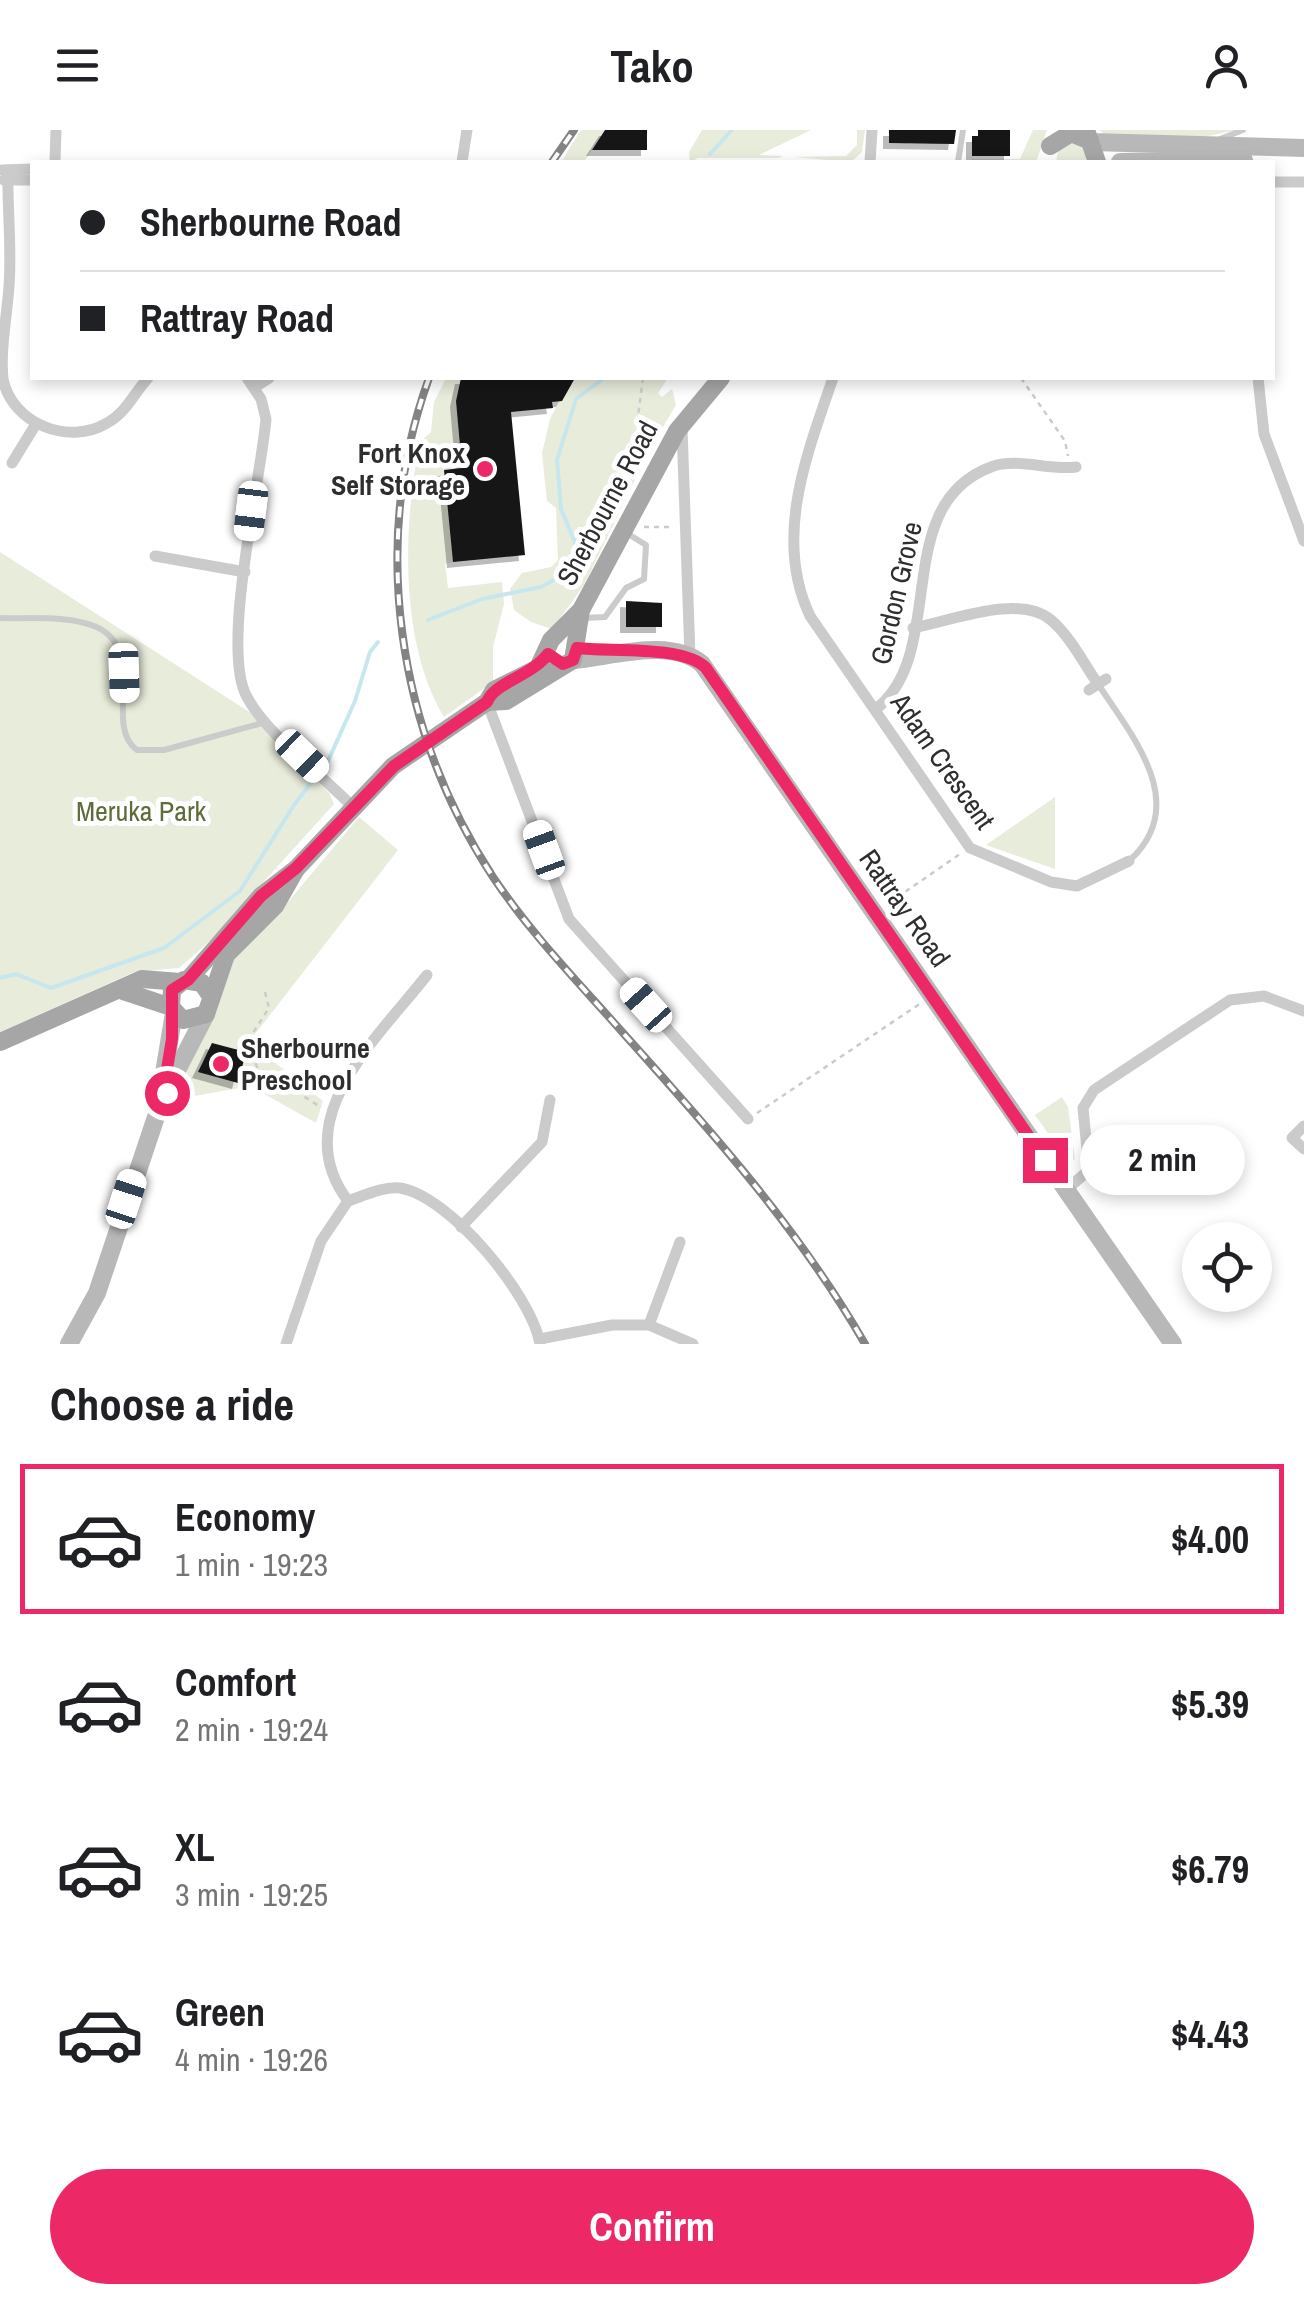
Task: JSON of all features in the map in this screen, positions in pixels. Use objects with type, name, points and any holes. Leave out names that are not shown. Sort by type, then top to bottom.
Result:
[{"type":"main road","points":[[1049,151],[1070,133],[1089,138]]},
{"type":"main road","name":"Sherbourne Road","points":[[487,702],[506,701],[570,650],[580,614],[682,423],[719,380]]},
{"type":"main road","name":"Sherbourne Road","points":[[184,981],[261,896],[296,868],[403,758],[487,702],[494,690],[532,672],[548,654],[549,643],[570,650]]},
{"type":"main road","name":"Sherbourne Road","points":[[210,995],[226,955],[276,906],[296,868]]},
{"type":"main road","points":[[0,1042],[154,976],[202,984],[210,995],[206,1014],[189,1021],[123,991]]},
{"type":"main road","points":[[172,1010],[170,996],[184,981]]},
{"type":"street","points":[[55,160],[56,130]]},
{"type":"street","points":[[462,160],[467,130]]},
{"type":"street","points":[[870,160],[872,130]]},
{"type":"street","points":[[1089,138],[1164,148],[1259,150],[1304,159]]},
{"type":"street","points":[[1143,160],[1304,148]]},
{"type":"street","points":[[4,175],[30,170]]},
{"type":"street","points":[[4,175],[30,180]]},
{"type":"street","points":[[4,175],[9,282],[3,380],[14,403],[36,424],[71,432],[101,427],[124,410],[146,380]]},
{"type":"street","points":[[1275,182],[1304,182]]},
{"type":"street","name":"Adam Crescent","points":[[832,380],[795,501],[796,576],[810,616],[970,848],[1052,882],[1078,886],[1129,861]]},
{"type":"street","points":[[1258,380],[1264,434],[1304,541]]},
{"type":"street","points":[[251,382],[266,418],[245,572],[240,676],[249,701],[267,722],[353,807]]},
{"type":"street","points":[[570,650],[690,656],[682,526],[682,423]]},
{"type":"street","points":[[12,463],[36,424]]},
{"type":"street","name":"Gordon Grove","points":[[876,709],[897,690],[932,534],[946,504],[963,484],[1003,464],[1076,467]]},
{"type":"street","points":[[155,556],[245,572]]},
{"type":"street","name":"Adam Crescent","points":[[913,628],[1018,608],[1040,612],[1058,626],[1097,684]]},
{"type":"street","name":"Rattray Road","points":[[690,656],[710,674],[1173,1344]]},
{"type":"street","points":[[487,702],[569,919],[748,1119]]},
{"type":"street","points":[[348,1201],[330,1178],[324,1146],[329,1112],[351,1073],[426,975]]},
{"type":"street","points":[[1066,1190],[1089,1170],[1083,1108],[1094,1090],[1230,1000],[1264,996],[1304,1011]]},
{"type":"street","points":[[162,1099],[172,1010]]},
{"type":"street","points":[[69,1344],[96,1292],[162,1099],[206,1014]]},
{"type":"street","points":[[461,1226],[542,1142],[550,1100]]},
{"type":"street","points":[[1304,1126],[1292,1138],[1304,1149]]},
{"type":"street","points":[[286,1344],[321,1241],[348,1201],[400,1188],[432,1203],[461,1226],[512,1282],[540,1342],[612,1325],[649,1325],[693,1344]]},
{"type":"street","points":[[649,1325],[680,1242]]},
{"type":"lane","points":[[958,160],[963,130]]},
{"type":"lane","points":[[1164,148],[1220,139],[1243,130]]},
{"type":"lane","points":[[580,614],[605,617],[626,588],[644,580],[646,545],[626,527]]},
{"type":"lane","points":[[0,618],[83,623],[113,640],[122,659],[127,740],[136,750],[164,750],[267,722]]},
{"type":"lane","name":"Adam Crescent","points":[[1097,684],[1154,778],[1153,824],[1147,840],[1129,861]]},
{"type":"path","points":[[644,380],[638,424],[650,444]]},
{"type":"path","points":[[1022,380],[1065,441],[1064,449],[1076,467]]},
{"type":"path","points":[[626,527],[682,526]]},
{"type":"path","points":[[874,913],[970,848]]},
{"type":"path","points":[[265,992],[268,1008],[247,1042],[257,1067],[329,1112]]},
{"type":"path","points":[[748,1119],[932,996]]},
{"type":"green space","points":[[581,130],[605,130],[585,160],[562,160]]},
{"type":"green space","points":[[702,130],[811,130],[759,155],[783,156],[779,158],[690,160],[689,152]]},
{"type":"green space","points":[[857,130],[865,130],[862,152],[853,160],[793,157],[846,156],[857,145]]},
{"type":"green space","points":[[1033,130],[1047,130],[1037,160],[971,160],[971,159],[1020,159]]},
{"type":"green space","points":[[1099,130],[1237,130],[1165,145],[1107,136]]},
{"type":"green space","points":[[1071,142],[1085,149],[1087,160],[1056,160],[1058,150]]},
{"type":"green space","points":[[445,380],[461,380],[456,401],[462,468],[444,471],[453,562],[445,564],[448,588],[502,582],[504,604],[493,647],[493,682],[444,717],[419,654],[409,582],[414,474],[420,442],[431,432],[434,402]]},
{"type":"green space","points":[[570,380],[667,380],[658,393],[662,397],[672,389],[676,405],[650,449],[584,585],[552,629],[531,622],[514,610],[510,589],[522,573],[551,567],[558,560],[556,508],[547,501],[542,453],[550,419]]},
{"type":"green space","name":"Meruka Park","points":[[0,552],[251,713],[329,793],[334,804],[210,941],[179,968],[134,972],[0,1032]]},
{"type":"green space","points":[[1055,797],[1055,869],[986,845]]},
{"type":"green space","points":[[359,817],[398,850],[249,1042],[323,1101],[316,1123],[250,1086],[172,1100],[232,960],[272,921]]},
{"type":"green space","points":[[1062,1097],[1068,1107],[1075,1159],[1069,1163],[1035,1115]]},
{"type":"building","points":[[605,130],[647,130],[647,150],[592,150]]},
{"type":"building","points":[[889,130],[956,130],[954,144],[889,143]]},
{"type":"building","points":[[978,130],[1010,130],[1010,156],[972,156],[972,136],[978,136]]},
{"type":"building","name":"Fort Knox Self Storage","points":[[461,380],[574,380],[562,401],[552,402],[553,408],[511,412],[525,555],[453,562],[444,470],[462,468],[456,401]]},
{"type":"building","points":[[626,601],[662,603],[662,627],[626,627]]},
{"type":"building","name":"Sherbourne Preschool","points":[[212,1043],[246,1052],[238,1083],[198,1072]]},
{"type":"waterway","points":[[710,154],[732,130]]},
{"type":"waterway","points":[[428,620],[482,599],[541,587],[574,569],[580,554],[561,509],[557,460],[576,399],[601,380]]},
{"type":"waterway","points":[[0,978],[16,974],[51,988],[164,948],[240,891],[294,805],[328,761],[355,701],[370,652],[378,642]]},
{"type":"railway","points":[[553,160],[574,130]]},
{"type":"railway","points":[[428,380],[411,441],[400,505],[402,635],[415,698],[434,760],[460,820],[493,877],[523,918],[690,1108],[783,1221],[865,1344]]},
{"type":"place","name":"Fort Knox Self Storage","points":[[485,469]]},
{"type":"place","name":"Sherbourne Preschool","points":[[221,1064]]},
{"type":"route","points":[[167,1093],[162,1099],[172,1039],[172,990],[188,980],[261,896],[296,868],[394,766],[487,702],[494,690],[538,668],[548,654],[552,661],[567,664],[576,656],[577,648],[614,653],[670,652],[690,656],[706,668],[1045,1160]]}]
